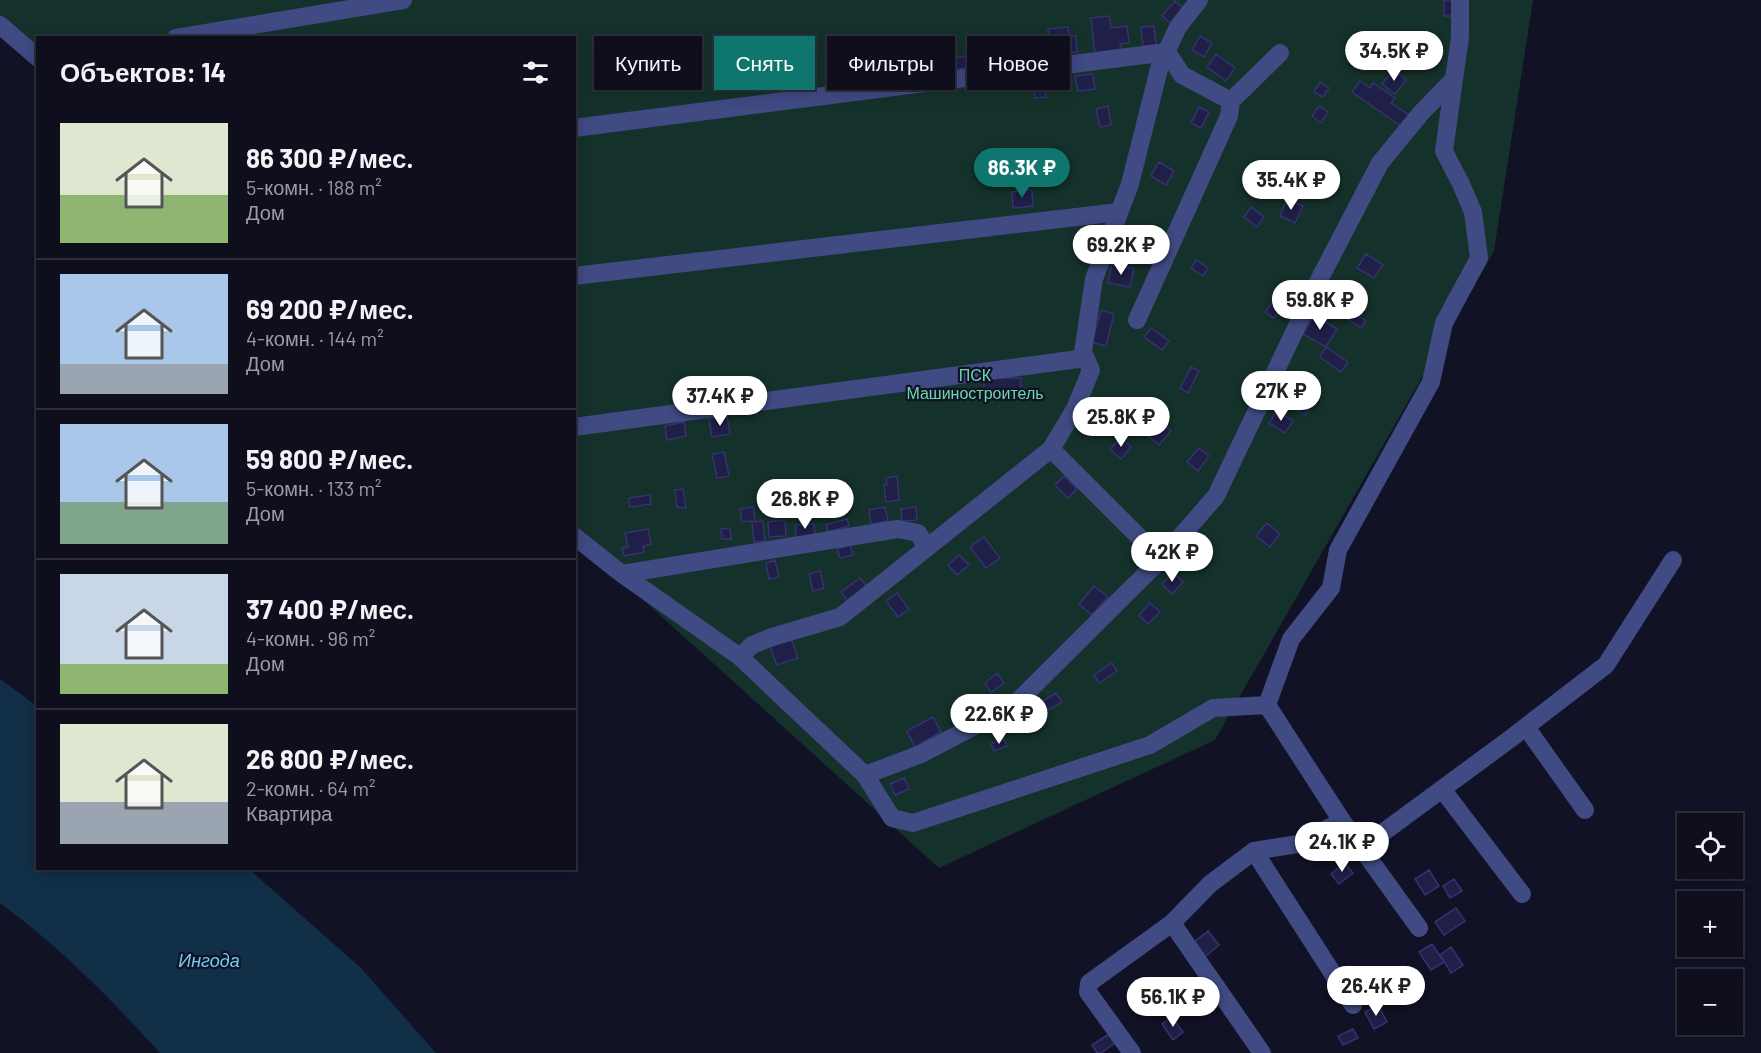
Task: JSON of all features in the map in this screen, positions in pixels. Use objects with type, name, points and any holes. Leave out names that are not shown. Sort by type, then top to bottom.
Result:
[{"type":"street","points":[[188,36],[403,0]]},
{"type":"street","points":[[740,657],[752,645],[772,637],[840,617],[1051,449],[1075,408],[1091,370],[1083,352],[1094,279],[1130,184],[1160,65],[1178,27],[1199,0]]},
{"type":"street","points":[[1267,705],[1291,639],[1331,588],[1338,550],[1431,382],[1444,323],[1479,258],[1473,212],[1444,151],[1460,38],[1460,0]]},
{"type":"street","points":[[0,25],[36,56]]},
{"type":"street","points":[[1167,52],[1182,75],[1231,101]]},
{"type":"street","points":[[576,128],[1167,52]]},
{"type":"street","points":[[1137,320],[1229,116],[1231,101],[1280,52]]},
{"type":"street","points":[[865,775],[921,754],[1013,706],[1161,558],[1216,496],[1319,280],[1380,163],[1421,113],[1454,79]]},
{"type":"street","points":[[576,276],[1119,212]]},
{"type":"street","points":[[576,427],[1086,358]]},
{"type":"street","points":[[1051,449],[1161,558]]},
{"type":"street","points":[[622,574],[898,529],[918,533],[927,548]]},
{"type":"street","points":[[576,538],[622,574],[740,657],[865,775],[892,818],[913,823],[1150,745],[1213,708],[1267,705]]},
{"type":"street","points":[[1362,848],[1606,665],[1673,560]]},
{"type":"street","points":[[1267,705],[1342,820],[1419,928]]},
{"type":"street","points":[[1526,727],[1585,810]]},
{"type":"street","points":[[1443,789],[1522,894]]},
{"type":"street","points":[[1132,1053],[1088,993],[1089,983],[1172,923],[1210,884],[1254,851],[1298,844],[1342,820]]},
{"type":"street","points":[[1254,851],[1353,1005]]},
{"type":"street","points":[[1172,923],[1262,1053]]},
{"type":"green space","name":"ПСК Машиностроитель","points":[[0,0],[1533,0],[1494,251],[1215,740],[939,868],[576,539],[576,36],[36,36],[36,51],[0,18]]},
{"type":"water","name":"Ингода","points":[[0,679],[36,705],[36,870],[250,870],[361,968],[436,1053],[160,1053],[84,974],[0,903]]},
{"type":"building","points":[[1444,0],[1456,0],[1457,16],[1444,16]]},
{"type":"building","points":[[1175,1],[1186,11],[1174,26],[1162,16]]},
{"type":"building","points":[[1109,16],[1111,28],[1127,26],[1129,43],[1120,44],[1121,49],[1095,53],[1091,18]]},
{"type":"building","points":[[1154,26],[1156,45],[1143,46],[1141,27]]},
{"type":"building","points":[[1068,27],[1069,36],[1049,36],[1048,29]]},
{"type":"building","points":[[1076,36],[1077,52],[1070,53],[1070,37]]},
{"type":"building","points":[[1200,36],[1212,43],[1204,57],[1192,50]]},
{"type":"building","points":[[1216,54],[1235,68],[1226,81],[1207,67]]},
{"type":"building","points":[[965,56],[967,67],[955,70],[955,58]]},
{"type":"building","points":[[1394,70],[1406,80],[1395,94],[1382,84]]},
{"type":"building","points":[[1093,74],[1095,89],[1078,91],[1075,76]]},
{"type":"building","points":[[1360,81],[1370,88],[1373,83],[1395,98],[1391,103],[1409,115],[1401,126],[1352,92]]},
{"type":"building","points":[[1320,82],[1329,88],[1323,97],[1314,92]]},
{"type":"building","points":[[1034,90],[1045,90],[1046,97],[1035,98]]},
{"type":"building","points":[[1108,106],[1111,125],[1100,127],[1096,109]]},
{"type":"building","points":[[1319,106],[1328,112],[1321,123],[1312,116]]},
{"type":"building","points":[[1199,107],[1209,112],[1201,128],[1191,123]]},
{"type":"building","points":[[1159,162],[1174,171],[1166,185],[1151,176]]},
{"type":"building","points":[[1032,190],[1033,206],[1013,208],[1012,192]]},
{"type":"building","points":[[1287,199],[1303,206],[1295,223],[1280,216]]},
{"type":"building","points":[[1251,207],[1264,217],[1257,227],[1244,217]]},
{"type":"building","points":[[1366,254],[1383,265],[1374,278],[1357,268]]},
{"type":"building","points":[[1196,260],[1208,268],[1203,276],[1191,268]]},
{"type":"building","points":[[1112,264],[1134,269],[1130,287],[1108,283]]},
{"type":"building","points":[[1273,301],[1282,307],[1274,318],[1265,312]]},
{"type":"building","points":[[1345,307],[1366,321],[1361,328],[1341,314]]},
{"type":"building","points":[[1101,310],[1114,314],[1106,346],[1092,342]]},
{"type":"building","points":[[1314,315],[1337,329],[1326,347],[1303,334]]},
{"type":"building","points":[[1151,328],[1169,341],[1162,350],[1144,337]]},
{"type":"building","points":[[1326,347],[1348,362],[1341,372],[1320,357]]},
{"type":"building","points":[[1191,367],[1199,371],[1188,393],[1180,388]]},
{"type":"building","points":[[984,378],[1021,378],[1021,391],[1012,391],[1012,398],[984,399]]},
{"type":"building","points":[[722,383],[725,398],[709,401],[707,385]]},
{"type":"building","points":[[1310,388],[1318,393],[1305,415],[1296,409]]},
{"type":"building","points":[[1277,411],[1293,421],[1285,433],[1269,423]]},
{"type":"building","points":[[727,416],[730,434],[712,437],[709,419]]},
{"type":"building","points":[[1158,420],[1171,431],[1159,445],[1146,434]]},
{"type":"building","points":[[684,422],[686,436],[667,440],[665,426]]},
{"type":"building","points":[[1121,438],[1131,447],[1121,459],[1110,449]]},
{"type":"building","points":[[1199,448],[1209,456],[1198,471],[1187,462]]},
{"type":"building","points":[[724,452],[729,476],[717,478],[712,454]]},
{"type":"building","points":[[897,476],[899,500],[886,502],[884,485],[887,485],[886,478]]},
{"type":"building","points":[[1064,476],[1077,489],[1068,498],[1055,485]]},
{"type":"building","points":[[683,489],[686,508],[677,507],[675,490]]},
{"type":"building","points":[[650,495],[651,504],[630,507],[629,498]]},
{"type":"building","points":[[753,507],[755,522],[763,521],[765,541],[754,542],[752,521],[742,522],[740,509]]},
{"type":"building","points":[[885,507],[888,521],[871,524],[869,510]]},
{"type":"building","points":[[916,507],[917,520],[902,521],[901,509]]},
{"type":"building","points":[[847,519],[849,526],[828,532],[826,525]]},
{"type":"building","points":[[785,520],[786,536],[769,537],[768,522]]},
{"type":"building","points":[[1267,523],[1280,534],[1270,547],[1256,536]]},
{"type":"building","points":[[814,524],[815,536],[796,537],[795,525]]},
{"type":"building","points":[[730,528],[731,539],[722,539],[721,529]]},
{"type":"building","points":[[648,529],[651,544],[643,546],[644,552],[624,556],[622,548],[628,547],[625,533]]},
{"type":"building","points":[[984,537],[1000,558],[986,568],[970,547]]},
{"type":"building","points":[[850,545],[853,555],[840,558],[837,549]]},
{"type":"building","points":[[959,555],[969,565],[957,575],[948,565]]},
{"type":"building","points":[[775,560],[779,577],[769,579],[766,563]]},
{"type":"building","points":[[820,571],[824,588],[813,591],[809,574]]},
{"type":"building","points":[[1173,573],[1183,582],[1172,594],[1162,584]]},
{"type":"building","points":[[860,578],[868,588],[849,603],[841,592]]},
{"type":"building","points":[[1094,586],[1108,597],[1092,615],[1079,604]]},
{"type":"building","points":[[897,593],[909,609],[898,617],[886,601]]},
{"type":"building","points":[[1150,603],[1160,612],[1148,624],[1139,615]]},
{"type":"building","points":[[791,639],[798,658],[777,665],[770,647]]},
{"type":"building","points":[[1112,663],[1117,671],[1099,683],[1094,675]]},
{"type":"building","points":[[997,673],[1004,683],[991,692],[985,683]]},
{"type":"building","points":[[1056,693],[1062,702],[1048,710],[1043,701]]},
{"type":"building","points":[[933,717],[941,732],[915,747],[907,731]]},
{"type":"building","points":[[1003,738],[1007,746],[994,751],[991,744]]},
{"type":"building","points":[[904,778],[909,789],[895,795],[890,784]]},
{"type":"building","points":[[1344,863],[1353,873],[1339,884],[1331,874]]},
{"type":"building","points":[[1429,870],[1439,886],[1425,895],[1415,879]]},
{"type":"building","points":[[1454,879],[1462,891],[1450,898],[1443,886]]},
{"type":"building","points":[[1456,908],[1465,921],[1444,935],[1435,922]]},
{"type":"building","points":[[1208,931],[1219,945],[1205,957],[1194,942]]},
{"type":"building","points":[[1432,944],[1444,962],[1431,970],[1419,952]]},
{"type":"building","points":[[1451,947],[1463,965],[1451,973],[1440,955]]},
{"type":"building","points":[[1356,971],[1364,986],[1350,992],[1343,977]]},
{"type":"building","points":[[1378,1005],[1387,1022],[1374,1029],[1365,1012]]},
{"type":"building","points":[[1172,1017],[1183,1032],[1173,1040],[1162,1024]]},
{"type":"building","points":[[1353,1029],[1358,1038],[1343,1045],[1338,1036]]},
{"type":"building","points":[[1109,1034],[1115,1043],[1101,1053],[1097,1053],[1092,1045]]}]
